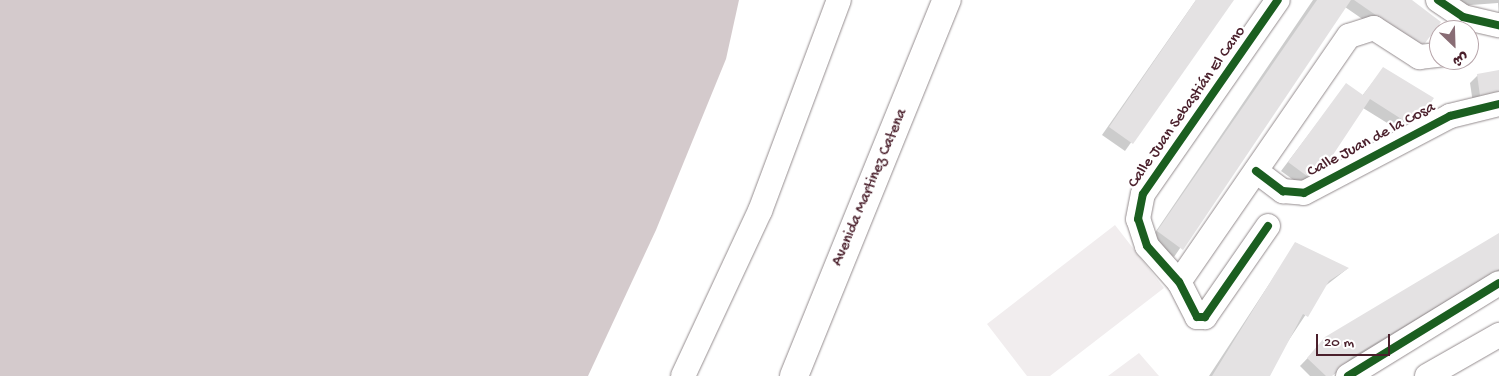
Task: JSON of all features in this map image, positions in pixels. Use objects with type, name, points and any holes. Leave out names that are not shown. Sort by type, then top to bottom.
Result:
[{"type":"highway","name":"Avenida Martinez Catena","points":[[794,376],[948,0]]},
{"type":"street","points":[[683,376],[760,211],[838,0]]},
{"type":"street","name":"Calle Juan Sebastián El Cano","points":[[1268,226],[1205,317],[1192,310],[1179,282],[1143,238],[1138,219],[1143,194],[1278,0]]},
{"type":"street","points":[[1438,0],[1456,20]]},
{"type":"street","points":[[1479,24],[1499,25]]},
{"type":"street","points":[[1179,282],[1348,36],[1374,28],[1419,57],[1429,56]]},
{"type":"street","name":"Calle Juan de la Cosa","points":[[1256,171],[1283,191],[1304,193],[1439,121],[1488,106]]},
{"type":"street","points":[[1348,376],[1499,283]]},
{"type":"street","points":[[1427,376],[1499,335]]},
{"type":"shaded area","points":[[0,0],[739,0],[726,59],[656,230],[588,376],[0,376]]},
{"type":"shaded area","points":[[1115,225],[1164,288],[1050,376],[1027,376],[987,324]]},
{"type":"shaded area","points":[[1139,353],[1159,376],[1108,376]]},
{"type":"building","points":[[1196,0],[1234,0],[1133,144],[1109,127]]},
{"type":"building","points":[[1317,0],[1351,0],[1183,250],[1157,231]]},
{"type":"building","points":[[1354,0],[1412,0],[1438,20],[1429,20],[1429,38],[1422,47]]},
{"type":"building","points":[[1383,67],[1434,98],[1414,127],[1370,99],[1315,182],[1288,162],[1346,83],[1363,95]]},
{"type":"building","points":[[1499,70],[1499,101],[1481,103],[1477,74]]},
{"type":"building","points":[[1499,233],[1499,269],[1352,357],[1332,376],[1326,376],[1307,358],[1325,337]]},
{"type":"building","points":[[1295,242],[1349,268],[1329,281],[1308,317],[1303,314],[1270,376],[1212,376]]},
{"type":"cycle path","points":[[1268,226],[1205,317],[1197,317],[1179,282],[1147,246],[1138,219],[1143,194],[1278,0]]},
{"type":"cycle path","points":[[1438,0],[1463,17],[1499,25]]},
{"type":"cycle path","points":[[1256,171],[1283,191],[1304,193],[1450,116],[1499,104]]},
{"type":"cycle path","points":[[1348,376],[1499,283]]}]
